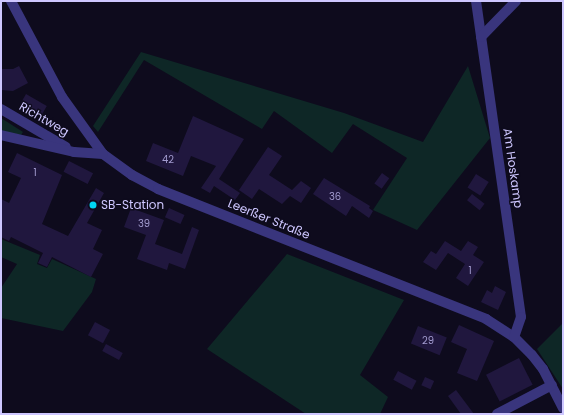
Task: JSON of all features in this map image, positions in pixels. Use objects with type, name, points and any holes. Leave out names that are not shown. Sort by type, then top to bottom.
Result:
[{"type":"street","name":"Leerßer Straße","points":[[11,1],[62,97],[103,154],[132,175],[158,189],[486,319],[514,338],[532,354],[552,385],[563,408]]},
{"type":"street","name":"Am Hoskamp","points":[[476,1],[521,317],[514,338]]},
{"type":"street","points":[[481,37],[516,1]]},
{"type":"street","name":"Richtweg","points":[[1,109],[74,152]]},
{"type":"street","points":[[1,136],[74,152],[103,154]]},
{"type":"street","points":[[497,414],[552,385]]},
{"type":"green space","points":[[141,52],[344,113],[423,142],[468,66],[490,138],[417,230],[373,210],[407,158],[353,124],[332,153],[274,111],[262,129],[144,60],[98,132],[93,126]]},
{"type":"green space","points":[[1,118],[23,132],[21,135],[1,131]]},
{"type":"green space","points":[[1,239],[40,255],[37,264],[47,268],[52,259],[96,279],[92,292],[63,331],[1,318],[1,288],[17,264],[1,257]]},
{"type":"green space","points":[[287,254],[404,300],[360,375],[388,397],[380,414],[306,414],[207,349]]},
{"type":"green space","points":[[563,323],[563,389],[537,349]]},
{"type":"building","points":[[19,66],[28,83],[13,91],[1,90],[1,69],[13,69]]},
{"type":"building","points":[[26,94],[47,106],[41,116],[20,104]]},
{"type":"building","points":[[193,116],[244,139],[219,179],[240,193],[235,200],[214,186],[210,193],[201,188],[216,166],[191,156],[183,176],[146,161],[153,143],[178,153]]},
{"type":"building","points":[[268,147],[282,156],[269,175],[292,190],[301,181],[311,188],[301,203],[290,196],[282,204],[259,189],[252,199],[239,190]]},
{"type":"building","points":[[17,153],[62,175],[42,224],[68,236],[96,188],[104,193],[87,223],[102,230],[93,249],[103,254],[91,277],[52,257],[47,267],[38,263],[43,253],[11,237],[9,241],[1,237],[1,199],[9,203],[21,178],[8,172]]},
{"type":"building","points":[[69,161],[93,173],[88,184],[64,172]]},
{"type":"building","points":[[382,173],[389,178],[382,189],[374,184]]},
{"type":"building","points":[[476,174],[489,182],[480,196],[468,188]]},
{"type":"building","points":[[324,178],[370,206],[369,208],[373,211],[369,218],[352,206],[346,216],[313,194]]},
{"type":"building","points":[[472,194],[485,204],[480,210],[467,200]]},
{"type":"building","points":[[131,208],[164,220],[155,244],[182,254],[192,227],[199,230],[185,269],[169,263],[167,270],[137,259],[146,235],[124,227]]},
{"type":"building","points":[[169,208],[185,215],[180,224],[165,217]]},
{"type":"building","points":[[445,241],[461,251],[468,241],[478,247],[473,255],[484,262],[468,286],[456,278],[465,264],[448,253],[436,270],[423,262],[431,251],[436,254]]},
{"type":"building","points":[[495,286],[506,292],[498,310],[481,302],[487,290],[492,293]]},
{"type":"building","points":[[95,322],[110,330],[103,343],[88,335]]},
{"type":"building","points":[[459,325],[494,341],[477,381],[457,373],[467,349],[451,342]]},
{"type":"building","points":[[418,326],[447,338],[440,355],[411,344]]},
{"type":"building","points":[[106,344],[123,353],[119,360],[102,351]]},
{"type":"building","points":[[519,358],[533,385],[500,402],[486,375]]},
{"type":"building","points":[[398,371],[417,381],[412,390],[393,380]]},
{"type":"building","points":[[425,377],[434,381],[430,389],[421,385]]},
{"type":"building","points":[[456,390],[474,414],[461,414],[448,396]]},
{"type":"place","name":"SB-Station","points":[[93,205]]}]
